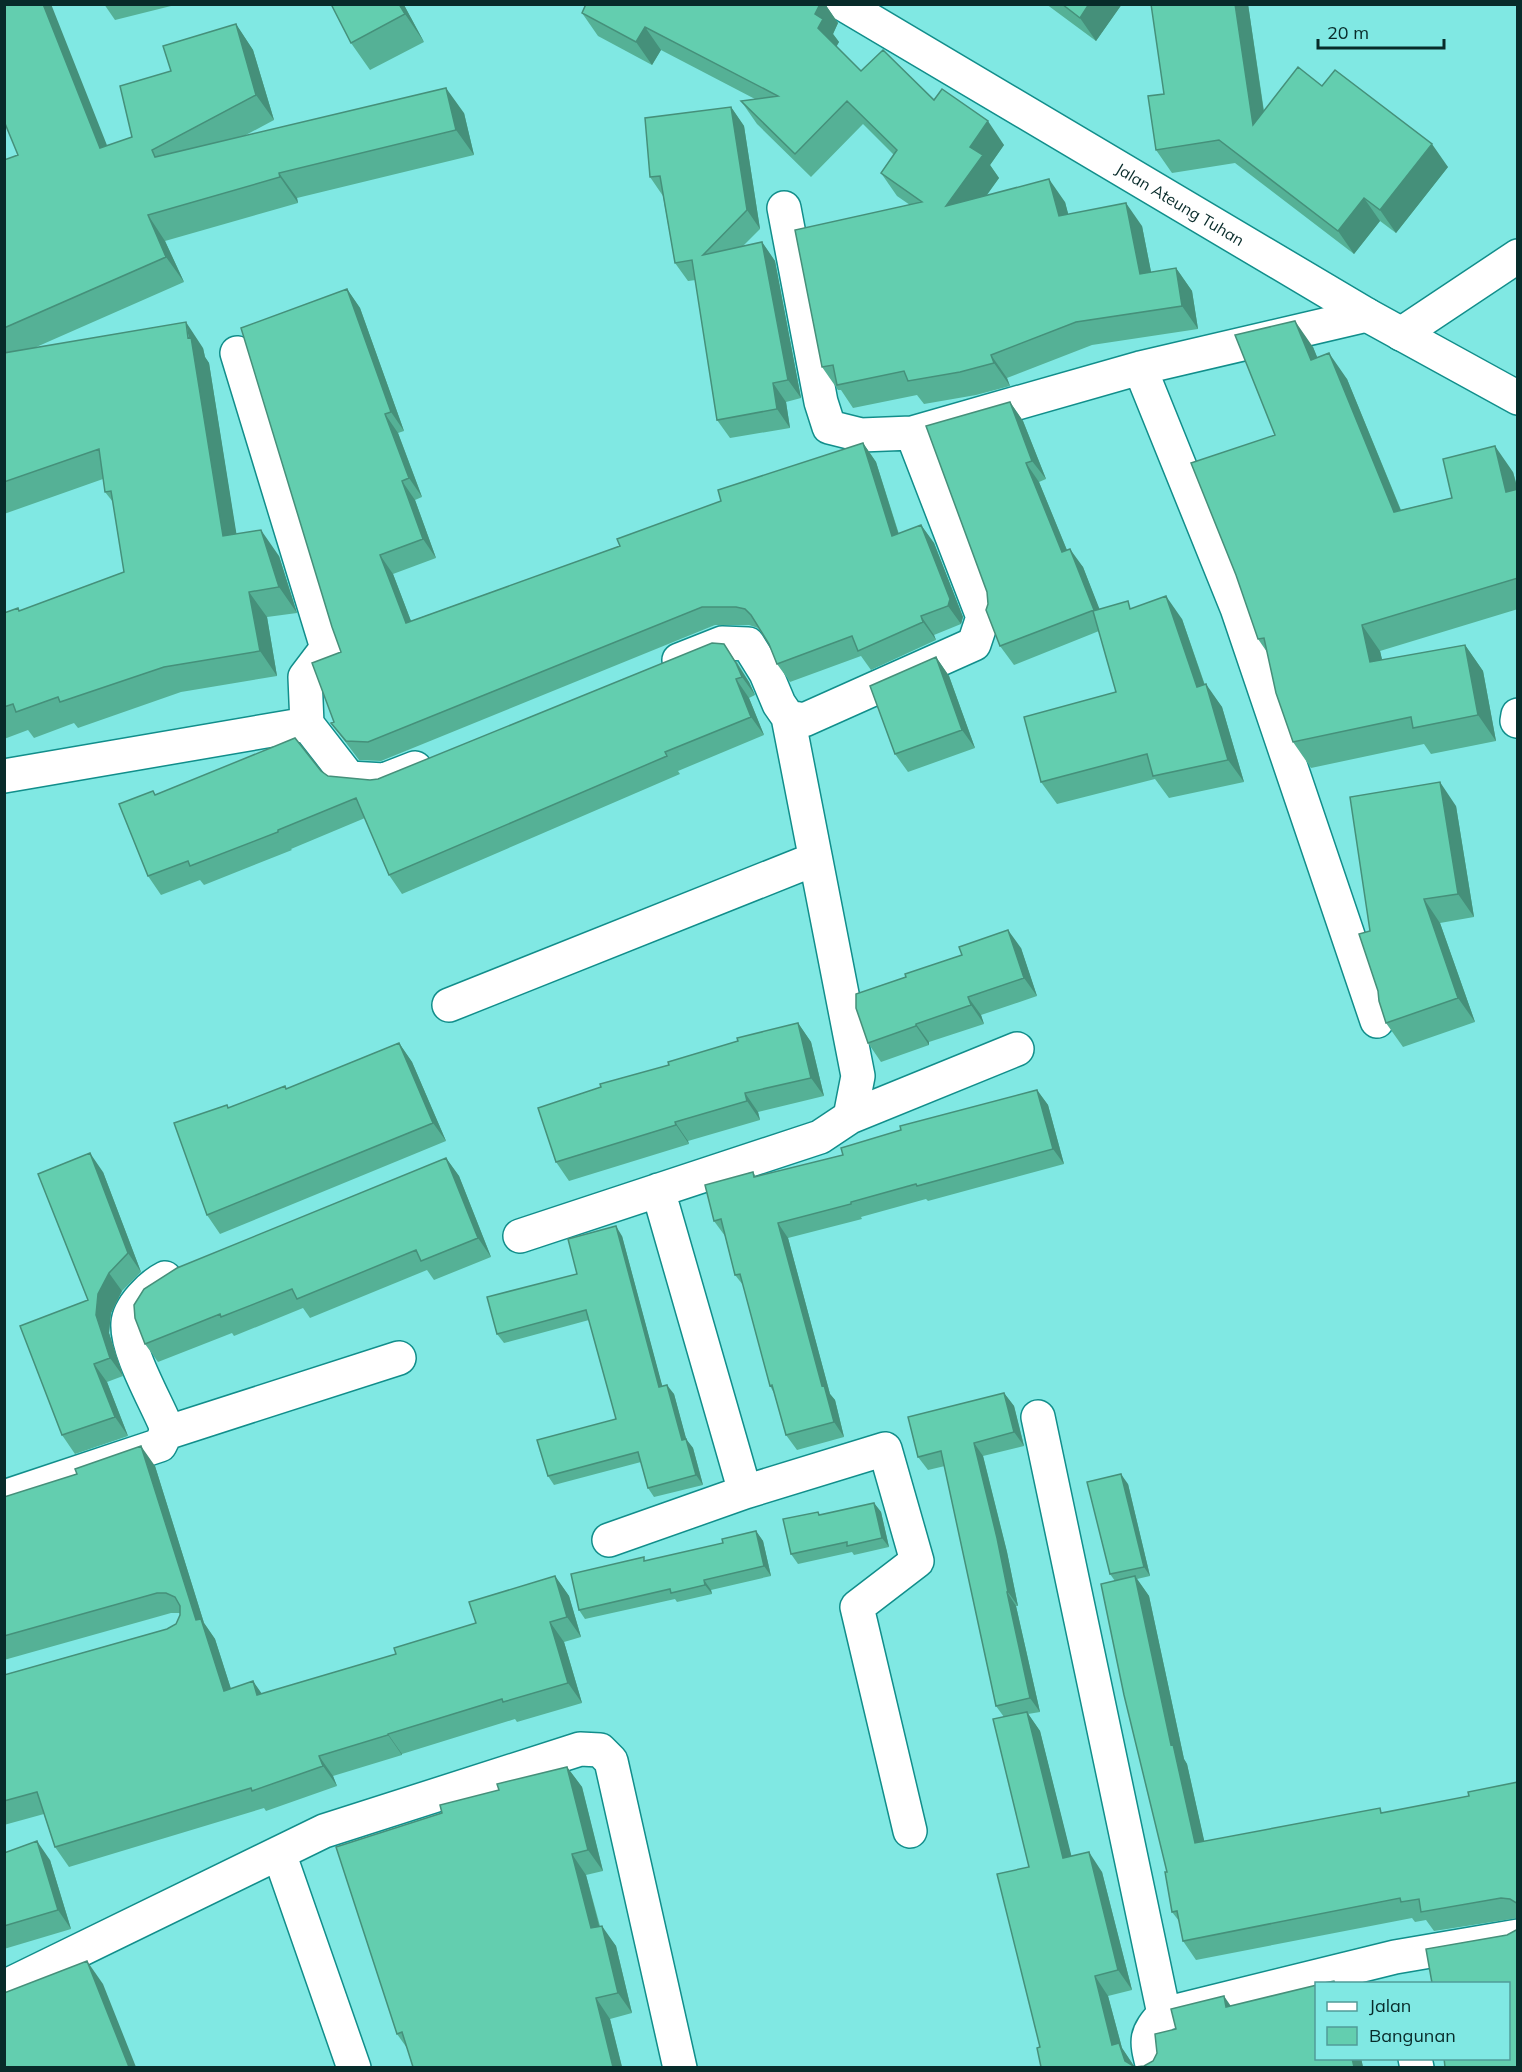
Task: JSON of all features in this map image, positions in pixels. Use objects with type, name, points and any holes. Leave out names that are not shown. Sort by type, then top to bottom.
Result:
[{"type":"street","name":"Jalan Ateung Tuhan","points":[[843,4],[1367,315],[1518,398]]},
{"type":"street","points":[[784,208],[821,402],[829,427],[861,435],[912,434],[1140,368],[1367,315]]},
{"type":"street","points":[[1401,334],[1518,256]]},
{"type":"street","points":[[237,353],[327,648],[305,677],[307,724],[349,778],[384,780],[438,758]]},
{"type":"street","points":[[1140,368],[1237,608],[1377,1020]]},
{"type":"street","points":[[788,717],[804,720],[974,644],[983,617],[912,434]]},
{"type":"street","points":[[657,669],[722,643],[748,644],[766,673],[779,704],[788,717],[858,1076],[850,1117]]},
{"type":"street","points":[[1517,721],[1518,715]]},
{"type":"street","points":[[4,776],[307,724]]},
{"type":"street","points":[[449,1005],[816,859]]},
{"type":"street","points":[[520,1236],[820,1137],[850,1117],[1017,1048]]},
{"type":"street","points":[[658,1190],[745,1492]]},
{"type":"street","points":[[4,1497],[160,1445],[166,1433],[165,1424],[130,1344],[128,1321],[140,1298],[160,1281],[188,1267]]},
{"type":"street","points":[[166,1433],[399,1358]]},
{"type":"street","points":[[1038,1417],[1164,2014]]},
{"type":"street","points":[[609,1540],[745,1492],[885,1449],[917,1561],[857,1607],[910,1831]]},
{"type":"street","points":[[4,1987],[324,1831],[580,1749],[600,1750],[611,1761],[680,2067]]},
{"type":"street","points":[[279,1853],[354,2067]]},
{"type":"street","points":[[1333,1982],[1397,1970],[1518,1936]]},
{"type":"street","points":[[1153,2067],[1147,2044],[1151,2028],[1164,2014],[1315,1985]]},
{"type":"building","points":[[4,4],[43,4],[100,148],[132,137],[120,86],[171,71],[163,46],[236,24],[256,95],[152,150],[155,157],[446,88],[456,130],[279,173],[280,177],[148,215],[166,257],[4,328],[4,160],[18,155],[4,121]]},
{"type":"building","points":[[331,4],[399,4],[405,14],[351,43]]},
{"type":"building","points":[[586,4],[820,4],[815,14],[823,19],[818,28],[861,71],[883,50],[934,100],[942,89],[988,121],[970,147],[983,155],[946,206],[1049,179],[1059,216],[1126,203],[1140,274],[1176,268],[1182,306],[1076,322],[991,355],[994,363],[960,372],[908,381],[904,371],[837,385],[833,365],[822,367],[795,230],[922,202],[881,173],[897,150],[847,101],[795,154],[741,101],[778,96],[645,27],[636,42],[582,13]]},
{"type":"building","points":[[1062,4],[1089,4],[1080,18]]},
{"type":"building","points":[[1151,4],[1235,4],[1253,125],[1298,67],[1322,86],[1335,70],[1432,144],[1380,210],[1364,198],[1338,231],[1219,140],[1156,150],[1148,96],[1164,94]]},
{"type":"building","points":[[731,107],[747,210],[703,255],[762,242],[788,380],[773,383],[777,409],[717,420],[692,260],[675,263],[660,176],[650,177],[645,118]]},
{"type":"building","points":[[347,289],[391,412],[385,414],[409,478],[402,481],[423,539],[380,555],[406,623],[620,546],[617,539],[721,501],[718,490],[863,443],[892,536],[921,525],[950,599],[948,606],[921,616],[923,622],[858,651],[852,636],[777,664],[769,644],[745,609],[702,607],[368,742],[346,741],[331,723],[334,722],[312,663],[341,652],[241,328]]},
{"type":"building","points":[[1295,321],[1311,360],[1329,353],[1394,512],[1452,498],[1443,459],[1495,446],[1506,492],[1518,489],[1518,578],[1362,625],[1370,662],[1465,645],[1478,715],[1413,728],[1411,717],[1293,742],[1276,693],[1264,638],[1258,639],[1236,575],[1191,463],[1275,435],[1235,335]]},
{"type":"building","points":[[186,322],[188,338],[191,337],[223,536],[261,530],[279,587],[249,592],[260,651],[164,667],[60,702],[58,697],[16,712],[13,704],[4,707],[4,613],[18,608],[19,611],[124,572],[111,491],[105,492],[99,449],[4,482],[4,353]]},
{"type":"building","points":[[1010,402],[1032,461],[1026,463],[1062,552],[1070,549],[1094,610],[1000,646],[986,610],[987,592],[926,426]]},
{"type":"building","points":[[1166,596],[1197,687],[1206,684],[1228,760],[1153,776],[1147,754],[1041,782],[1024,717],[1116,692],[1093,611],[1128,601],[1130,609]]},
{"type":"building","points":[[712,643],[724,644],[736,663],[742,677],[736,679],[751,717],[665,752],[667,756],[389,875],[356,798],[278,830],[278,832],[190,866],[188,861],[148,876],[119,804],[153,791],[155,795],[295,738],[321,771],[328,776],[378,779]]},
{"type":"building","points":[[936,657],[962,730],[895,754],[870,686]]},
{"type":"building","points":[[1440,782],[1458,894],[1424,899],[1458,998],[1386,1023],[1359,934],[1370,931],[1350,797]]},
{"type":"building","points":[[1008,930],[1024,978],[968,997],[971,1005],[868,1043],[856,1008],[856,994],[906,977],[905,974],[962,955],[959,947]]},
{"type":"building","points":[[798,1023],[811,1078],[745,1093],[747,1101],[675,1122],[676,1125],[556,1162],[538,1108],[601,1087],[600,1084],[669,1065],[668,1062],[738,1041],[737,1038]]},
{"type":"building","points":[[399,1043],[433,1123],[207,1215],[174,1123],[227,1105],[228,1108],[285,1086],[286,1089]]},
{"type":"building","points":[[1037,1090],[1053,1149],[917,1186],[916,1184],[778,1223],[834,1422],[786,1435],[772,1385],[770,1386],[740,1274],[735,1275],[721,1219],[714,1221],[705,1185],[753,1172],[754,1177],[843,1155],[841,1148],[901,1130],[900,1126]]},
{"type":"building","points":[[90,1153],[128,1253],[109,1273],[98,1294],[96,1315],[110,1358],[94,1364],[115,1417],[62,1435],[20,1326],[88,1300],[38,1174]]},
{"type":"building","points":[[446,1158],[478,1238],[421,1261],[416,1250],[297,1299],[292,1289],[221,1317],[220,1314],[145,1344],[135,1318],[134,1305],[144,1289],[177,1268]]},
{"type":"building","points":[[616,1226],[659,1387],[667,1385],[682,1440],[686,1439],[696,1475],[648,1488],[638,1452],[548,1476],[537,1440],[616,1419],[586,1310],[497,1334],[487,1297],[577,1274],[568,1239]]},
{"type":"building","points":[[1004,1393],[1014,1432],[974,1443],[997,1538],[1030,1698],[996,1706],[941,1451],[918,1457],[908,1417]]},
{"type":"building","points":[[141,1446],[196,1620],[201,1619],[224,1691],[253,1681],[257,1695],[396,1654],[394,1648],[476,1623],[469,1602],[555,1576],[567,1617],[550,1622],[568,1683],[503,1702],[502,1699],[319,1756],[323,1766],[252,1791],[251,1788],[55,1847],[37,1792],[4,1801],[4,1675],[167,1629],[176,1624],[180,1615],[180,1606],[175,1597],[166,1593],[157,1593],[4,1636],[4,1497],[77,1474],[75,1469]]},
{"type":"building","points":[[1121,1474],[1144,1567],[1110,1574],[1087,1482]]},
{"type":"building","points":[[874,1503],[882,1538],[847,1546],[847,1542],[791,1554],[783,1519],[818,1512],[819,1515]]},
{"type":"building","points":[[756,1531],[764,1566],[704,1580],[705,1585],[671,1593],[670,1589],[579,1610],[571,1574],[644,1557],[644,1561],[723,1543],[722,1539]]},
{"type":"building","points":[[1135,1576],[1171,1745],[1173,1744],[1195,1843],[1380,1808],[1381,1813],[1469,1796],[1468,1792],[1518,1782],[1518,1904],[1510,1899],[1501,1898],[1421,1912],[1419,1899],[1401,1902],[1400,1898],[1183,1941],[1177,1911],[1172,1912],[1165,1872],[1167,1872],[1124,1695],[1101,1584]]},
{"type":"building","points":[[1027,1712],[1063,1858],[1089,1852],[1118,1970],[1095,1976],[1112,2045],[1119,2043],[1125,2061],[1135,2067],[1041,2067],[1037,2048],[1040,2047],[997,1874],[1029,1867],[993,1719]]},
{"type":"building","points":[[567,1767],[588,1850],[572,1854],[591,1928],[602,1926],[618,1993],[596,1998],[613,2067],[413,2067],[402,2032],[397,2034],[336,1847],[442,1813],[440,1805],[499,1790],[497,1784]]},
{"type":"building","points":[[37,1841],[58,1910],[4,1926],[4,1853]]},
{"type":"building","points":[[1518,1929],[1518,2067],[1445,2067],[1444,2060],[1510,2060],[1510,1982],[1432,1982],[1426,1949],[1507,1935]]},
{"type":"building","points":[[87,1961],[129,2067],[4,2067],[4,1993]]},
{"type":"building","points":[[1315,1985],[1315,2060],[1352,2060],[1354,2067],[1135,2067],[1144,2066],[1153,2061],[1157,2053],[1155,2034],[1176,2029],[1171,2009],[1224,1996],[1226,2007]]}]
